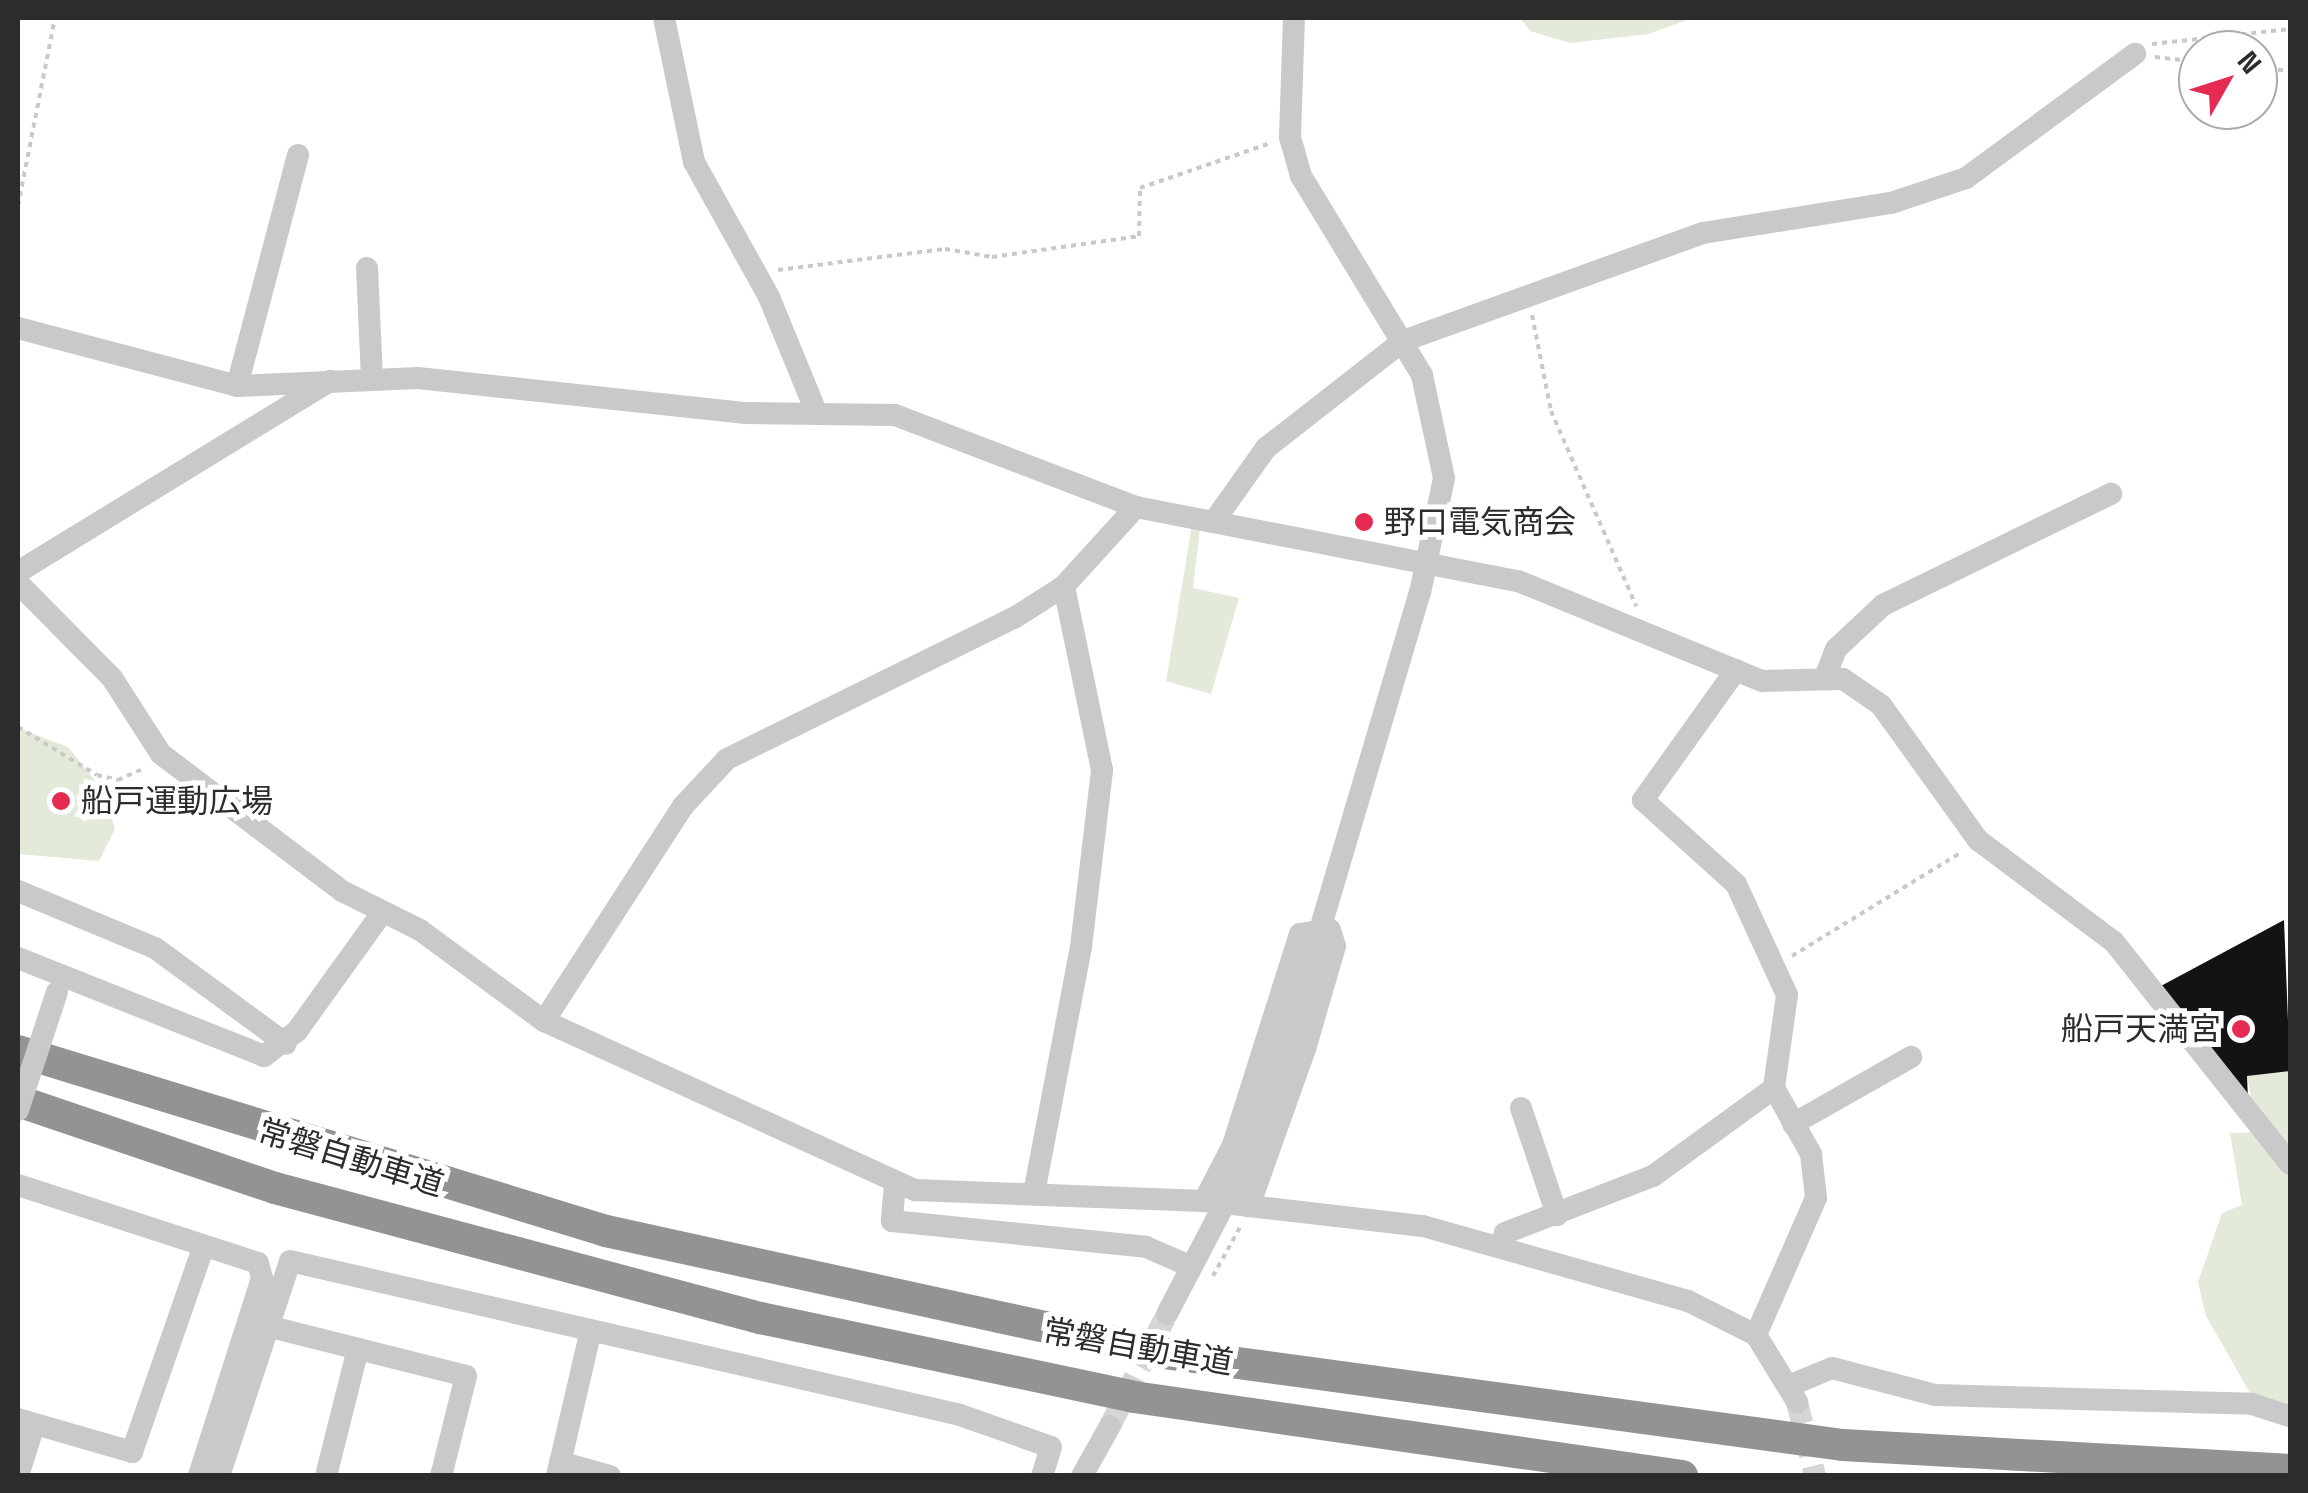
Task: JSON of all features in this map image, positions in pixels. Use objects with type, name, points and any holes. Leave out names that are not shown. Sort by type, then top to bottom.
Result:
[{"type":"highway","name":"常磐自動車道","points":[[18,1051],[606,1231],[1145,1349],[1354,1386],[1824,1443],[2277,1470]]},
{"type":"highway","name":"常磐自動車道","points":[[18,1101],[276,1188],[760,1318],[1170,1404],[1682,1476]]},
{"type":"street","points":[[664,18],[694,162],[754,272],[815,410]]},
{"type":"street","points":[[1167,1314],[1250,1152],[1321,927],[1428,560],[1442,441],[1403,341],[1314,206],[1290,137],[1294,18]]},
{"type":"street","points":[[1217,518],[1266,448],[1403,341],[1703,233],[1891,203],[1966,178],[2136,54]]},
{"type":"street","points":[[237,386],[298,155]]},
{"type":"street","points":[[367,268],[372,378]]},
{"type":"street","points":[[18,328],[237,386],[372,378],[746,414],[815,410],[936,426],[1136,507],[1217,518],[1518,580],[1780,685],[1826,675],[1880,705],[1978,840],[2114,942],[2290,1164]]},
{"type":"street","points":[[18,572],[333,379]]},
{"type":"street","points":[[1826,675],[1836,650],[1883,605],[2112,494]]},
{"type":"street","points":[[544,1021],[683,806],[728,759],[896,682],[1064,586],[1136,507]]},
{"type":"street","points":[[18,583],[97,660],[161,754],[380,914],[434,940],[544,1021],[896,1184],[1035,1188],[1249,1206],[1502,1244],[1688,1302],[1756,1335],[1794,1394],[1832,1368],[1935,1396],[2252,1404],[2290,1416]]},
{"type":"street","points":[[1035,1188],[1081,947],[1102,770],[1064,586]]},
{"type":"street","points":[[1502,1244],[1506,1233],[1558,1215],[1683,1158],[1774,1088],[1790,1019],[1776,966],[1713,854],[1643,800],[1736,670]]},
{"type":"street","points":[[18,892],[155,948],[286,1044]]},
{"type":"street","points":[[18,958],[61,982],[264,1056],[286,1044],[380,914]]},
{"type":"street","points":[[1204,1202],[1233,1145],[1300,934],[1321,927]]},
{"type":"street","points":[[1249,1206],[1335,946],[1321,927]]},
{"type":"street","points":[[18,1110],[61,982]]},
{"type":"street","points":[[1792,1124],[1911,1056]]},
{"type":"street","points":[[1756,1335],[1816,1198],[1811,1154],[1774,1088]]},
{"type":"street","points":[[1521,1108],[1558,1215]]},
{"type":"street","points":[[896,1184],[892,1221],[1146,1247],[1190,1266]]},
{"type":"street","points":[[18,1185],[202,1248],[258,1263],[262,1278],[199,1476]]},
{"type":"street","points":[[18,1476],[26,1422],[132,1452],[202,1248]]},
{"type":"street","points":[[220,1476],[290,1261],[590,1334],[960,1415],[1051,1447],[1042,1476]]},
{"type":"street","points":[[267,1326],[466,1376],[441,1476]]},
{"type":"street","points":[[590,1334],[558,1469],[610,1476]]},
{"type":"street","points":[[326,1476],[358,1349]]},
{"type":"street","points":[[1082,1476],[1110,1426]]},
{"type":"path","points":[[18,206],[54,18]]},
{"type":"path","points":[[2136,54],[2154,42],[2290,30]]},
{"type":"path","points":[[2136,54],[2178,59]]},
{"type":"path","points":[[754,272],[945,250],[992,258],[1138,236],[1140,188],[1290,137]]},
{"type":"path","points":[[1530,296],[1550,411],[1646,631]]},
{"type":"path","points":[[18,727],[107,778],[161,754]]},
{"type":"path","points":[[1776,966],[1978,840]]},
{"type":"green space","points":[[1520,18],[1693,18],[1648,34],[1570,43],[1530,31]]},
{"type":"green space","points":[[1193,519],[1201,520],[1193,588],[1239,598],[1211,694],[1166,681]]},
{"type":"green space","name":"船戸運動広場","points":[[18,728],[68,747],[104,792],[115,829],[99,861],[18,854]]},
{"type":"green space","points":[[2290,1071],[2290,1406],[2250,1393],[2206,1316],[2198,1282],[2222,1213],[2242,1205],[2230,1133],[2258,1132],[2247,1076]]},
{"type":"building","name":"野口電気商会","points":[[1357,511],[1376,515],[1372,533],[1352,529]]},
{"type":"building","name":"船戸天満宮","points":[[2284,920],[2290,1071],[2247,1076],[2248,1099],[2159,987]]},
{"type":"tunnel","points":[[1110,1426],[1167,1314]]},
{"type":"tunnel","points":[[1797,1402],[1815,1476]]},
{"type":"place","name":"野口電気商会","points":[[1364,522]]},
{"type":"place","name":"船戸運動広場","points":[[61,801]]},
{"type":"place","name":"船戸天満宮","points":[[2241,1029]]}]
